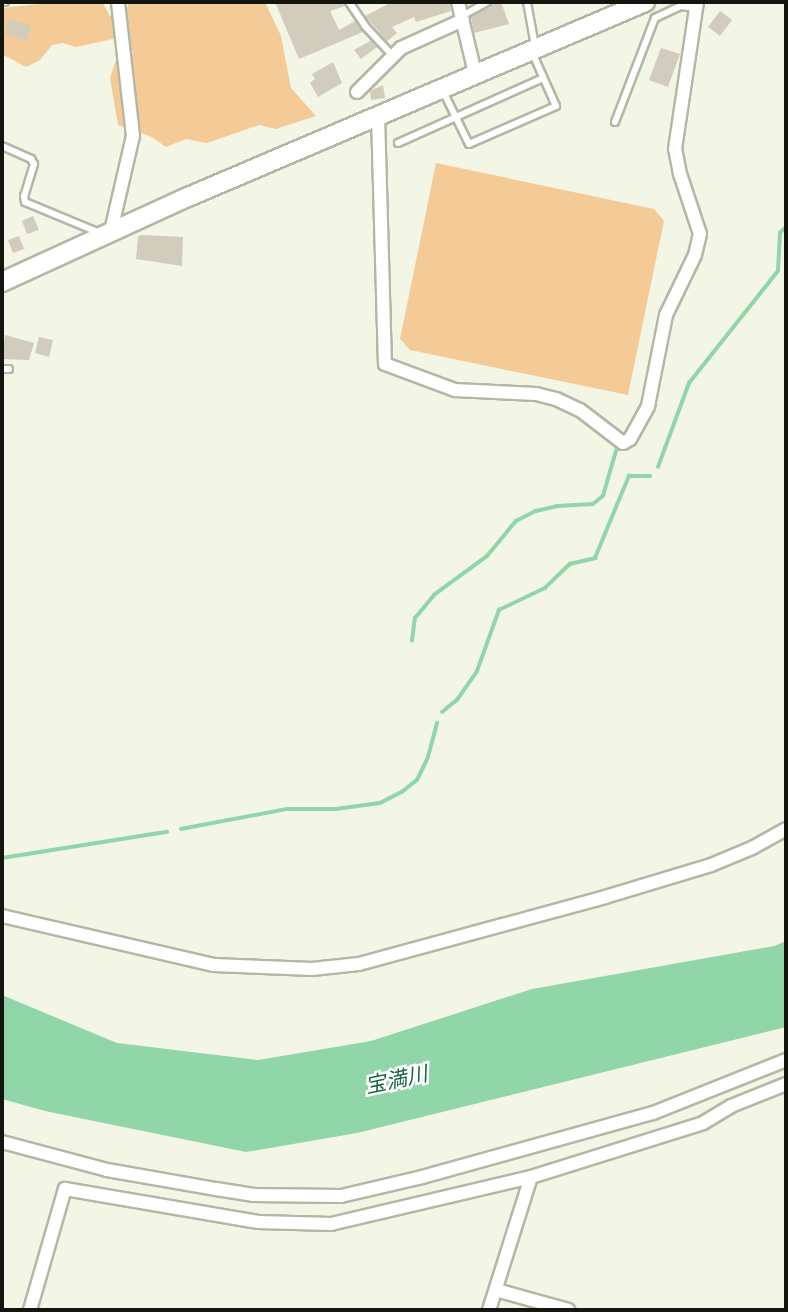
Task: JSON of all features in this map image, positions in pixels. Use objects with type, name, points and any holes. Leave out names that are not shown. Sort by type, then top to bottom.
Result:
[{"type":"street","points":[[107,233],[133,136],[118,2]]},
{"type":"street","points":[[458,2],[475,73]]},
{"type":"street","points":[[2,282],[107,233],[645,2]]},
{"type":"street","points":[[378,115],[385,364],[455,390],[536,394],[556,399],[580,410],[622,443],[631,439],[648,406],[666,315],[695,255],[699,234],[680,174],[676,149],[697,5]]},
{"type":"street","points":[[358,92],[393,56],[410,43],[463,18]]},
{"type":"street","points":[[2,916],[214,965],[266,970],[324,968],[359,964],[711,865],[786,829]]},
{"type":"street","points":[[2,1142],[107,1170],[253,1195],[341,1196],[435,1174],[653,1113],[786,1060]]},
{"type":"street","points":[[30,1310],[65,1189],[258,1222],[331,1224],[531,1177],[703,1123],[731,1106],[786,1084]]},
{"type":"street","points":[[489,1310],[531,1177]]},
{"type":"street","points":[[496,1290],[568,1310]]},
{"type":"lane","points":[[349,2],[365,26],[393,56]]},
{"type":"lane","points":[[463,18],[487,2]]},
{"type":"lane","points":[[441,88],[470,144],[556,106],[533,48],[527,2]]},
{"type":"lane","points":[[615,122],[654,18],[681,6],[697,5]]},
{"type":"lane","points":[[398,143],[543,78]]},
{"type":"lane","points":[[2,146],[34,164],[24,197],[25,202],[34,208],[107,233]]},
{"type":"shaded area","points":[[58,2],[102,2],[110,16],[125,17],[129,2],[265,2],[281,36],[291,88],[316,116],[276,129],[259,125],[207,143],[186,139],[166,147],[152,137],[118,125],[110,78],[116,60],[133,53],[129,42],[113,39],[76,47],[63,43],[52,45],[40,60],[26,67],[2,54],[2,8]]},
{"type":"shaded area","points":[[436,163],[654,209],[664,221],[628,395],[410,350],[400,339]]},
{"type":"water","name":"宝満川","points":[[786,941],[786,1027],[357,1133],[246,1152],[45,1111],[2,1099],[2,995],[117,1043],[258,1060],[371,1041],[532,989],[774,946]]},
{"type":"building","points":[[275,2],[343,2],[345,6],[330,11],[339,30],[355,21],[363,32],[299,59]]},
{"type":"building","points":[[392,2],[449,2],[451,11],[416,22],[414,17],[392,27],[397,33],[387,41],[365,16]]},
{"type":"building","points":[[493,2],[501,2],[509,24],[474,33],[471,17],[490,7]]},
{"type":"building","points":[[720,11],[732,20],[720,36],[708,27]]},
{"type":"building","points":[[10,19],[31,26],[27,41],[5,34]]},
{"type":"building","points":[[368,38],[377,47],[361,59],[354,50],[370,41]]},
{"type":"building","points":[[661,48],[680,54],[668,87],[649,80]]},
{"type":"building","points":[[333,62],[342,83],[318,97],[310,83],[315,79],[312,74]]},
{"type":"building","points":[[383,85],[385,98],[371,100],[370,91]]},
{"type":"building","points":[[33,216],[39,230],[27,234],[22,221]]},
{"type":"building","points":[[19,236],[24,249],[13,253],[8,240]]},
{"type":"building","points":[[138,237],[183,237],[182,266],[136,259]]},
{"type":"building","points":[[5,335],[34,343],[29,360],[2,359]]},
{"type":"building","points":[[39,337],[53,340],[49,357],[35,353]]},
{"type":"waterway","points":[[658,467],[689,383],[778,271],[780,233],[786,227]]},
{"type":"waterway","points":[[412,641],[415,618],[434,595],[487,556],[516,521],[536,511],[557,506],[593,504],[603,496],[616,451]]},
{"type":"waterway","points":[[442,712],[457,700],[477,671],[499,610],[545,588],[570,564],[595,558],[629,476],[650,476]]},
{"type":"waterway","points":[[181,829],[287,809],[336,809],[380,803],[402,792],[417,780],[428,757],[437,723]]},
{"type":"waterway","points":[[2,858],[167,832]]}]
